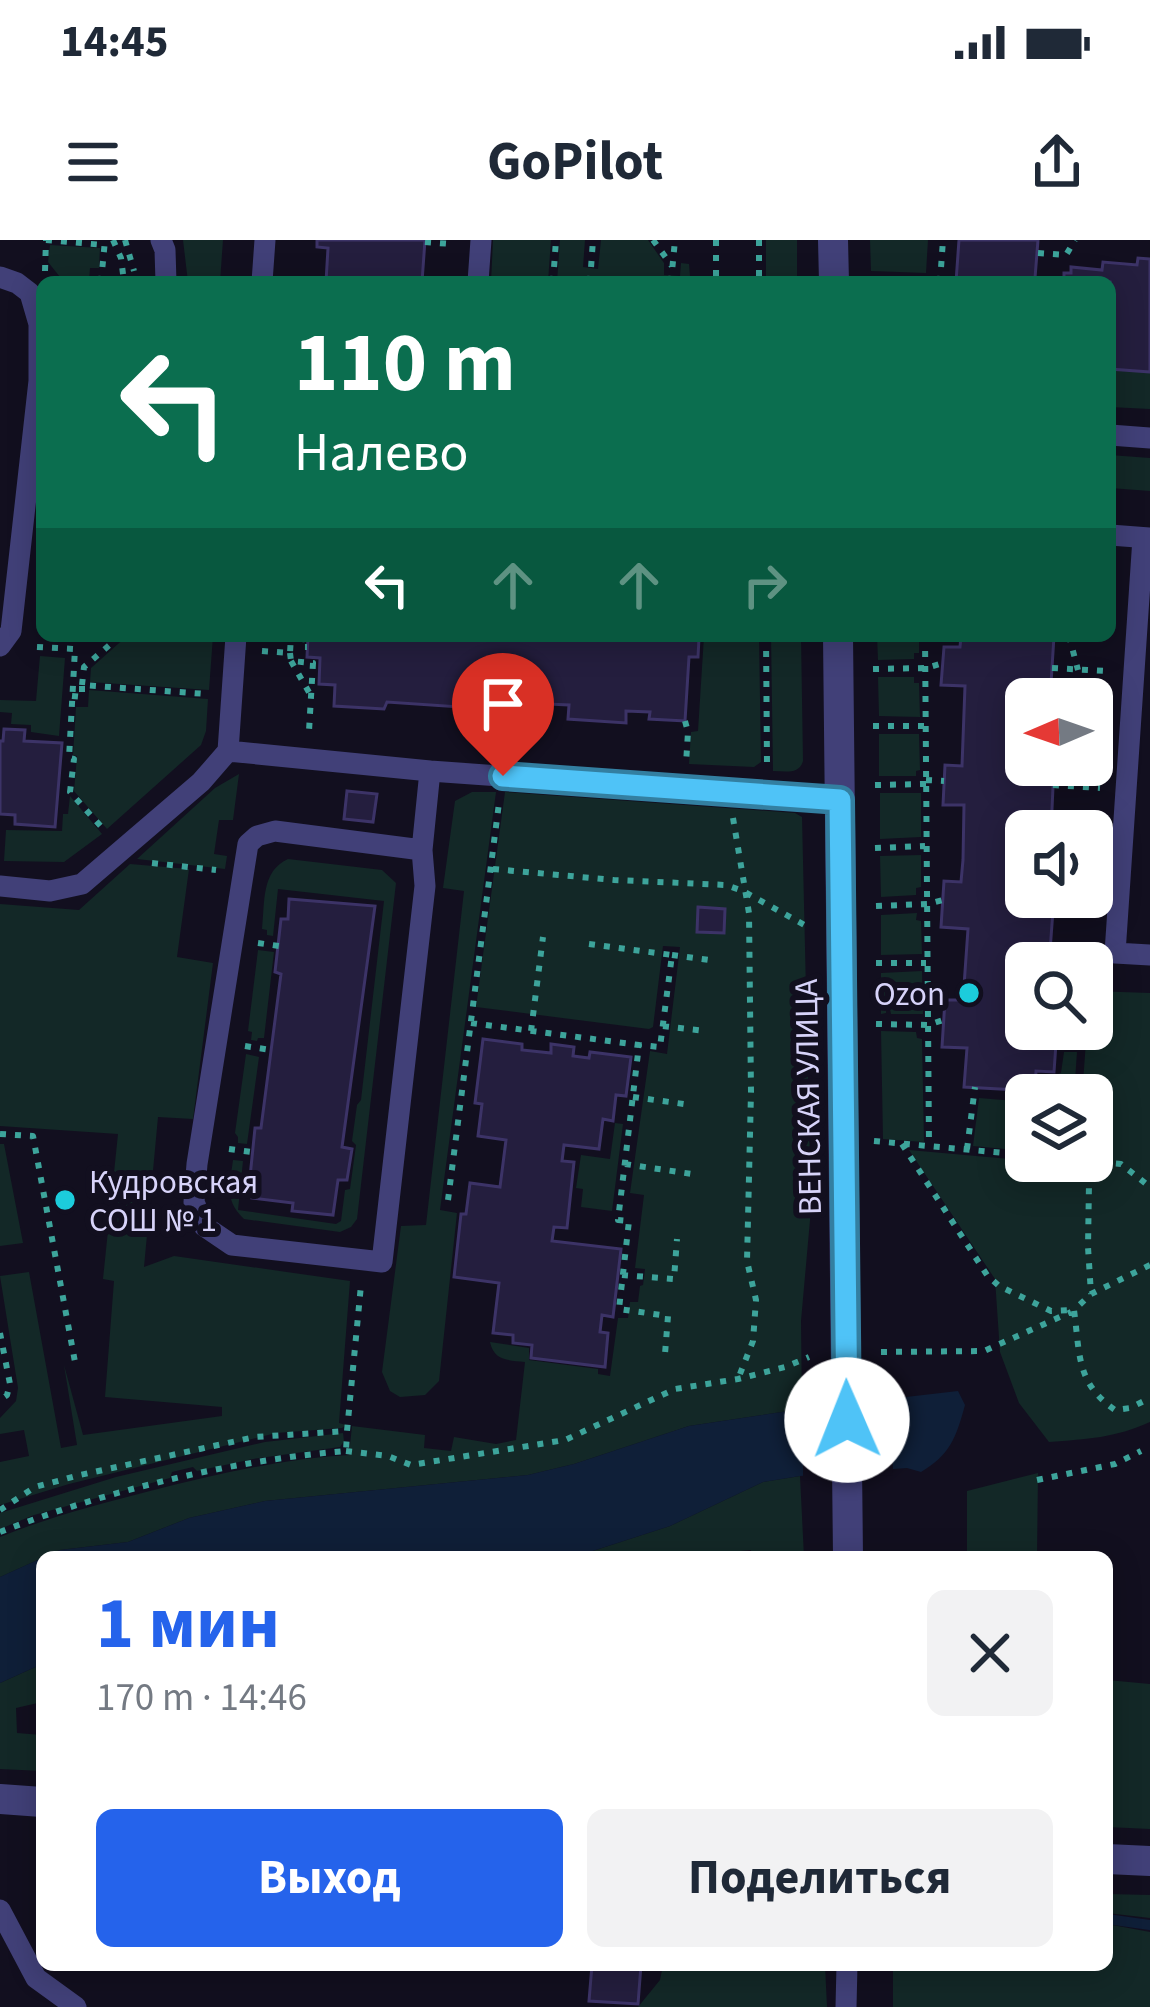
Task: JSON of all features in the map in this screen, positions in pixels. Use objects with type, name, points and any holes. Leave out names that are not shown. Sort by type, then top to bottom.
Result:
[{"type":"street","points":[[833,240],[846,276]]},
{"type":"street","name":"ВЕНСКАЯ УЛИЦА","points":[[838,642],[848,1551]]},
{"type":"street","points":[[0,1799],[36,1802]]},
{"type":"street","points":[[1113,1859],[1150,1861]]},
{"type":"lane","points":[[161,240],[167,276]]},
{"type":"lane","points":[[263,276],[266,240]]},
{"type":"lane","points":[[469,242],[477,276]]},
{"type":"lane","points":[[0,277],[30,293],[36,314]]},
{"type":"lane","points":[[0,646],[11,631],[36,423]]},
{"type":"lane","points":[[1116,435],[1150,438]]},
{"type":"lane","points":[[1116,536],[1146,538],[1115,953],[1150,955]]},
{"type":"lane","points":[[0,886],[50,891],[82,884],[201,782],[228,752],[235,642]]},
{"type":"lane","points":[[228,752],[840,800]]},
{"type":"lane","points":[[422,850],[274,831],[248,844],[187,1164],[204,1226],[232,1245],[382,1262],[425,886],[422,850],[430,771]]},
{"type":"lane","points":[[0,1910],[36,1978],[76,2007]]},
{"type":"lane","points":[[846,2007],[847,1971]]},
{"type":"path","points":[[44,276],[46,240],[108,242],[121,258],[123,276]]},
{"type":"path","points":[[125,240],[135,276]]},
{"type":"path","points":[[553,276],[556,240]]},
{"type":"path","points":[[590,276],[593,240]]},
{"type":"path","points":[[653,240],[672,266]]},
{"type":"path","points":[[671,276],[675,240]]},
{"type":"path","points":[[716,240],[716,276]]},
{"type":"path","points":[[758,240],[759,276]]},
{"type":"path","points":[[940,276],[943,240]]},
{"type":"path","points":[[1038,253],[1066,255],[1075,240]]},
{"type":"path","points":[[102,276],[108,242]]},
{"type":"path","points":[[425,242],[469,242]]},
{"type":"path","points":[[72,696],[82,697],[84,667],[113,642]]},
{"type":"path","points":[[291,642],[290,657],[311,695]]},
{"type":"path","points":[[301,642],[301,647],[307,647]]},
{"type":"path","points":[[766,642],[767,774]]},
{"type":"path","points":[[926,642],[928,1146]]},
{"type":"path","points":[[1071,642],[1078,670]]},
{"type":"path","points":[[38,647],[75,649],[70,792],[109,836]]},
{"type":"path","points":[[258,650],[313,663],[308,741]]},
{"type":"path","points":[[873,669],[943,664]]},
{"type":"path","points":[[1052,668],[1134,674]]},
{"type":"path","points":[[82,685],[231,695]]},
{"type":"path","points":[[685,721],[685,769]]},
{"type":"path","points":[[873,726],[926,726]]},
{"type":"path","points":[[448,1200],[503,776]]},
{"type":"path","points":[[875,785],[944,781]]},
{"type":"path","points":[[1078,786],[1103,788]]},
{"type":"path","points":[[729,792],[749,913],[747,1262],[756,1300],[753,1341],[738,1379]]},
{"type":"path","points":[[875,848],[927,846]]},
{"type":"path","points":[[134,860],[226,872]]},
{"type":"path","points":[[491,869],[726,885],[813,930]]},
{"type":"path","points":[[876,906],[943,900]]},
{"type":"path","points":[[531,1031],[543,938]]},
{"type":"path","points":[[255,942],[279,946]]},
{"type":"path","points":[[589,944],[709,959]]},
{"type":"path","points":[[471,1023],[660,1047],[672,955]]},
{"type":"path","points":[[876,963],[927,963]]},
{"type":"path","points":[[876,1024],[928,1025],[944,1020]]},
{"type":"path","points":[[663,1026],[706,1031]]},
{"type":"path","points":[[639,1045],[618,1220],[629,1221],[619,1309],[668,1316],[664,1354]]},
{"type":"path","points":[[242,1046],[271,1050]]},
{"type":"path","points":[[967,1149],[975,1087]]},
{"type":"path","points":[[633,1097],[684,1103]]},
{"type":"path","points":[[0,1134],[33,1136],[75,1362]]},
{"type":"path","points":[[874,1141],[1005,1153]]},
{"type":"path","points":[[902,1144],[987,1275],[999,1286],[1051,1311],[1074,1310]]},
{"type":"path","points":[[229,1149],[252,1152]]},
{"type":"path","points":[[625,1163],[692,1174]]},
{"type":"path","points":[[1113,1163],[1150,1187]]},
{"type":"path","points":[[1089,1182],[1091,1294]]},
{"type":"path","points":[[622,1274],[674,1279],[677,1239]]},
{"type":"path","points":[[346,1451],[363,1261]]},
{"type":"path","points":[[881,1352],[984,1351],[1074,1310],[1091,1294],[1150,1265]]},
{"type":"path","points":[[1074,1310],[1082,1373],[1096,1396],[1115,1409],[1150,1398]]},
{"type":"path","points":[[0,1333],[10,1384],[0,1400]]},
{"type":"path","points":[[0,1532],[35,1518],[253,1462],[346,1451],[388,1456],[412,1465],[565,1440],[675,1389],[738,1379],[809,1357]]},
{"type":"path","points":[[0,1510],[35,1487],[145,1460],[255,1437],[347,1431]]},
{"type":"path","points":[[1037,1480],[1115,1464],[1141,1451]]},
{"type":"green space","points":[[183,240],[223,240],[220,276],[187,276]]},
{"type":"green space","points":[[493,240],[551,240],[548,276],[491,276]]},
{"type":"green space","points":[[560,240],[585,240],[583,267],[598,269],[601,240],[648,240],[664,263],[664,275],[680,276],[557,276]]},
{"type":"green space","points":[[766,240],[797,240],[797,276],[766,276]]},
{"type":"green space","points":[[870,240],[928,240],[926,273],[871,271]]},
{"type":"green space","points":[[50,245],[100,248],[99,268],[90,268],[89,276],[59,276],[48,262]]},
{"type":"green space","points":[[681,263],[689,264],[690,276],[680,276]]},
{"type":"green space","points":[[1116,368],[1150,371],[1150,409],[1116,407]]},
{"type":"green space","points":[[1116,455],[1150,458],[1150,491],[1116,488]]},
{"type":"green space","points":[[120,642],[213,642],[209,690],[90,682],[91,668]]},
{"type":"green space","points":[[704,642],[759,642],[761,762],[754,767],[689,764],[691,732],[698,731]]},
{"type":"green space","points":[[771,642],[801,642],[803,761],[791,771],[773,771]]},
{"type":"green space","points":[[877,642],[919,642],[914,659],[878,660]]},
{"type":"green space","points":[[40,656],[65,658],[59,736],[31,732],[31,725],[11,724],[12,713],[0,712],[0,700],[36,701]]},
{"type":"green space","points":[[878,677],[914,677],[914,683],[919,683],[920,717],[879,716]]},
{"type":"green space","points":[[89,690],[208,699],[201,745],[107,829],[74,791],[76,707],[88,707]]},
{"type":"green space","points":[[879,734],[919,734],[916,776],[879,776]]},
{"type":"green space","points":[[239,774],[233,820],[219,820],[214,854],[227,856],[225,869],[137,859],[215,788]]},
{"type":"green space","points":[[472,792],[496,792],[440,1210],[457,1213],[439,1381],[425,1395],[400,1397],[390,1391],[382,1372],[401,1226],[426,1225],[464,891],[443,888],[455,801]]},
{"type":"green space","points":[[505,792],[802,817],[811,1209],[801,1321],[802,1409],[689,1426],[528,1475],[265,1501],[189,1518],[128,1542],[36,1551],[36,1561],[0,1577],[0,1537],[74,1511],[199,1479],[349,1455],[352,1426],[425,1435],[424,1448],[451,1451],[454,1437],[496,1444],[516,1440],[525,1362],[498,1356],[490,1342],[529,1348],[529,1360],[598,1369],[598,1374],[610,1376],[618,1318],[628,1318],[630,1302],[638,1302],[643,1285],[645,1269],[635,1268],[644,1195],[630,1193],[650,1051],[667,1054],[680,947],[663,946],[653,1027],[649,1029],[476,1007]]},
{"type":"green space","points":[[880,793],[921,793],[921,837],[880,839]]},
{"type":"green space","points":[[70,796],[102,834],[64,862],[4,861],[6,830],[62,831]]},
{"type":"green space","points":[[921,855],[921,887],[916,888],[916,895],[881,897],[880,856]]},
{"type":"green space","points":[[288,859],[382,870],[396,883],[357,1219],[340,1232],[244,1219],[233,1206],[230,1192],[233,1160],[243,1161],[238,1210],[336,1224],[341,1221],[345,1190],[350,1189],[356,1145],[352,1141],[384,901],[278,889],[273,936],[267,935],[262,929],[266,889],[273,871]]},
{"type":"green space","name":"Кудровская СОШ № 1","points":[[130,864],[189,869],[177,957],[213,963],[193,1119],[158,1117],[144,1267],[174,1256],[350,1281],[339,1423],[346,1425],[276,1433],[0,1505],[0,1462],[29,1456],[24,1430],[0,1434],[0,1418],[16,1401],[18,1388],[0,1276],[29,1272],[61,1448],[77,1445],[64,1365],[83,1435],[222,1416],[222,1407],[105,1397],[114,1281],[103,1279],[118,1134],[0,1126],[0,904],[79,910]]},
{"type":"green space","points":[[917,913],[922,954],[881,955],[881,915]]},
{"type":"green space","points":[[258,950],[274,952],[264,1038],[257,1041],[251,1040],[248,1031]]},
{"type":"green space","points":[[922,971],[923,1014],[891,1014],[886,1009],[881,1014],[881,973]]},
{"type":"green space","points":[[1113,992],[1150,993],[1150,1422],[1113,1435],[1049,1442],[1019,1403],[1000,1352],[995,1279],[909,1150],[1005,1159],[1005,1182],[1113,1182],[1113,1074],[1084,1074],[1085,1050],[1113,1050]]},
{"type":"green space","points":[[881,1031],[916,1032],[922,1039],[924,1142],[883,1139]]},
{"type":"green space","points":[[1064,1052],[1077,1052],[1075,1074],[1061,1073]]},
{"type":"green space","points":[[246,1054],[259,1057],[247,1144],[238,1143],[235,1133]]},
{"type":"green space","points":[[979,1098],[1005,1100],[1005,1149],[973,1146]]},
{"type":"green space","points":[[615,1123],[623,1124],[612,1211],[581,1207],[583,1189],[576,1188],[581,1155],[610,1159]]},
{"type":"green space","points":[[0,1144],[4,1144],[23,1243],[0,1246]]},
{"type":"green space","points":[[343,1433],[340,1447],[172,1472],[170,1478],[34,1515],[0,1529],[0,1513],[116,1477],[265,1442]]},
{"type":"green space","points":[[1038,1473],[1037,1551],[967,1551],[967,1491]]},
{"type":"green space","points":[[800,1476],[804,1551],[593,1551],[670,1526],[763,1482]]},
{"type":"green space","points":[[36,1667],[36,1703],[16,1708],[17,1733],[36,1735],[36,1771],[0,1769],[0,1683]]},
{"type":"green space","points":[[1113,1681],[1150,1684],[1150,1829],[1113,1827]]},
{"type":"green space","points":[[1113,1894],[1150,1895],[1150,1918],[1113,1914]]},
{"type":"green space","points":[[1113,1925],[1150,1932],[1150,2007],[893,2007],[893,1971],[1113,1971]]},
{"type":"green space","points":[[662,1971],[825,1971],[827,2007],[638,2007]]},
{"type":"water","points":[[958,1391],[965,1405],[945,1452],[921,1472],[907,1468],[763,1482],[670,1526],[593,1551],[58,1551],[128,1542],[189,1518],[265,1501],[528,1475],[689,1426]]},
{"type":"water","points":[[36,1561],[36,1667],[0,1683],[0,1577]]},
{"type":"pier","points":[[892,1393],[893,1475],[803,1481],[803,1402]]},
{"type":"building","points":[[317,240],[425,240],[422,276],[326,276],[328,248],[317,247]]},
{"type":"building","points":[[959,240],[1038,240],[1035,276],[956,276]]},
{"type":"building","points":[[1138,258],[1150,259],[1150,372],[1116,369],[1116,276],[1064,276],[1071,273],[1071,267],[1102,270],[1103,262],[1137,265]]},
{"type":"building","points":[[308,642],[699,642],[698,657],[689,657],[685,721],[649,719],[650,712],[626,711],[626,723],[568,719],[569,705],[548,704],[547,714],[509,711],[510,704],[489,703],[489,709],[387,702],[384,709],[334,706],[335,685],[319,684],[320,658],[307,657]]},
{"type":"building","points":[[960,642],[1054,642],[1051,678],[1005,678],[1005,786],[1053,786],[1052,810],[1005,810],[1005,918],[1052,918],[1051,942],[1005,942],[1005,1050],[1056,1050],[1054,1072],[1005,1074],[1005,1089],[964,1087],[967,1048],[942,1047],[945,1000],[963,1000],[968,929],[941,927],[944,881],[961,882],[964,805],[943,805],[945,765],[962,766],[965,686],[941,685],[944,647],[960,647]]},
{"type":"building","points":[[4,729],[25,730],[24,741],[62,743],[55,827],[15,824],[15,815],[0,814]]},
{"type":"building","points":[[347,791],[377,794],[373,822],[344,819]]},
{"type":"building","points":[[289,899],[375,906],[342,1147],[352,1149],[347,1180],[338,1180],[333,1215],[292,1211],[293,1203],[252,1198],[255,1128],[261,1128],[281,974],[275,972],[281,919],[288,919]]},
{"type":"building","points":[[698,907],[725,909],[724,933],[697,932]]},
{"type":"building","points":[[483,1039],[522,1044],[522,1050],[551,1053],[551,1044],[574,1047],[573,1056],[589,1058],[590,1052],[631,1057],[626,1096],[616,1095],[613,1121],[603,1119],[599,1149],[564,1145],[562,1161],[574,1162],[567,1228],[554,1227],[552,1241],[621,1249],[613,1317],[602,1315],[600,1332],[608,1333],[605,1367],[531,1358],[532,1345],[513,1343],[513,1335],[493,1333],[499,1283],[454,1277],[461,1214],[466,1214],[470,1183],[500,1187],[506,1140],[478,1136],[482,1104],[475,1103]]},
{"type":"building","points":[[592,1971],[641,1971],[638,2004],[589,2001]]},
{"type":"waterway","points":[[1113,1920],[1150,1925]]},
{"type":"place","name":"Ozon","points":[[969,993]]},
{"type":"place","name":"Кудровская СОШ № 1","points":[[65,1200]]},
{"type":"route","points":[[503,776],[840,800],[847,1420]]}]
